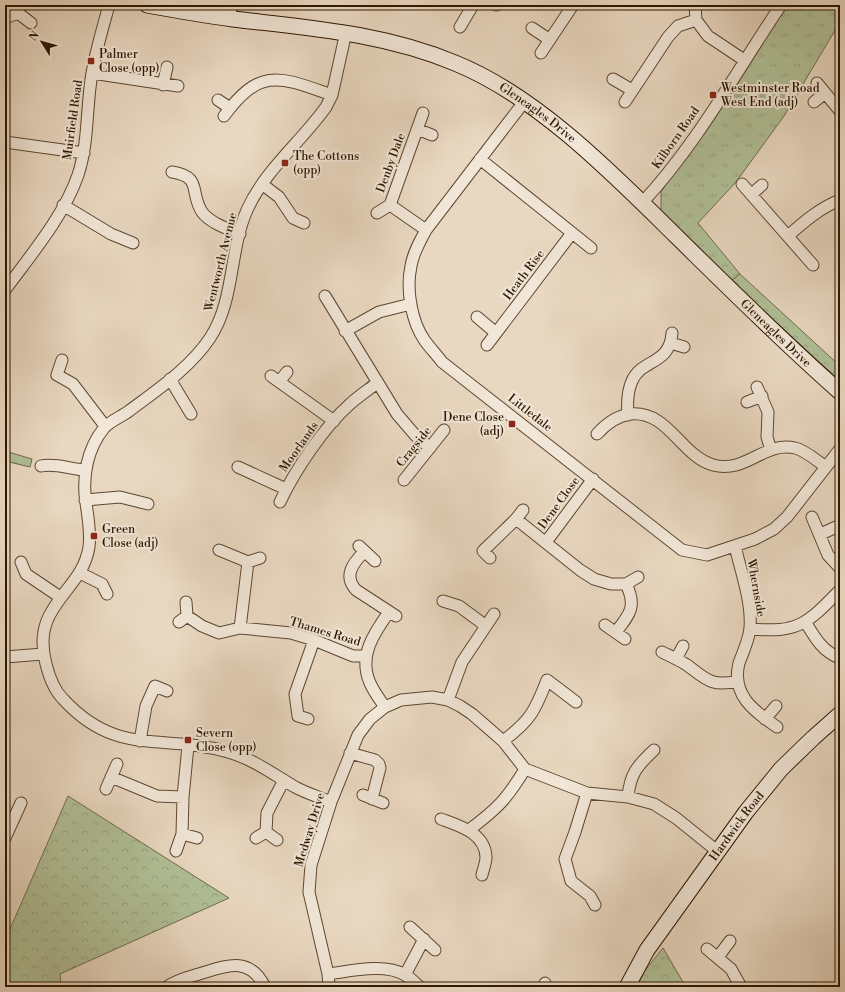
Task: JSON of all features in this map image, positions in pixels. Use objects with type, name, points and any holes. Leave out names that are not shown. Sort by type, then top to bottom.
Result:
[{"type":"street","name":"Muirfield Road","points":[[5,290],[38,245],[63,205],[78,176],[84,153],[92,73],[109,5]]},
{"type":"street","name":"Gleneagles Drive","points":[[147,5],[231,12],[387,40],[455,63],[491,80],[524,102],[569,137],[642,203],[840,392]]},
{"type":"street","points":[[460,27],[473,5]]},
{"type":"street","points":[[541,53],[573,5]]},
{"type":"street","points":[[695,5],[696,20],[708,36],[744,60]]},
{"type":"street","name":"Kilborn Road","points":[[642,203],[660,184],[690,143],[781,5]]},
{"type":"street","points":[[5,18],[19,9],[31,23]]},
{"type":"street","points":[[625,102],[668,37],[678,26],[696,20]]},
{"type":"street","points":[[532,28],[550,40]]},
{"type":"street","name":"Wentworth Avenue","points":[[331,802],[297,788],[256,764],[229,752],[140,741],[105,732],[94,727],[75,712],[60,697],[50,678],[43,654],[44,632],[50,612],[60,597],[80,573],[89,548],[90,524],[85,500],[85,470],[91,448],[105,426],[126,413],[170,380],[192,360],[210,338],[224,310],[240,234],[248,210],[262,184],[317,119],[332,96],[346,32]]},
{"type":"street","points":[[163,85],[167,67]]},
{"type":"street","points":[[92,73],[163,85],[178,86]]},
{"type":"street","points":[[218,100],[227,112],[241,95],[255,86],[266,81],[281,79],[332,96]]},
{"type":"street","points":[[613,79],[632,90]]},
{"type":"street","points":[[817,83],[840,111]]},
{"type":"street","points":[[814,102],[825,93]]},
{"type":"street","name":"Littledale","points":[[524,102],[426,230],[416,248],[410,266],[409,284],[416,324],[424,340],[442,362],[682,550],[707,555],[755,539],[774,529],[787,516],[840,449]]},
{"type":"street","name":"Denby Dale","points":[[377,213],[390,205],[423,113]]},
{"type":"street","name":"Denby Dale","points":[[417,129],[432,135]]},
{"type":"street","points":[[5,142],[84,153]]},
{"type":"street","points":[[480,159],[591,248]]},
{"type":"street","points":[[172,172],[184,174],[190,178],[202,212],[222,227],[240,234]]},
{"type":"street","points":[[262,184],[279,197],[293,218],[304,223]]},
{"type":"street","points":[[742,184],[789,235],[814,265]]},
{"type":"street","points":[[752,194],[762,185]]},
{"type":"street","points":[[789,235],[811,216],[826,206],[840,200]]},
{"type":"street","points":[[63,205],[111,234],[133,243]]},
{"type":"street","name":"Denby Dale","points":[[390,205],[426,230]]},
{"type":"street","name":"Heath Rise","points":[[487,345],[572,233]]},
{"type":"street","points":[[325,296],[397,414],[415,435],[430,448]]},
{"type":"street","points":[[345,331],[379,312],[412,304]]},
{"type":"street","points":[[477,317],[496,333]]},
{"type":"street","points":[[628,415],[627,397],[632,380],[640,370],[662,356],[671,338],[684,347]]},
{"type":"street","points":[[62,360],[57,375],[73,384],[105,426]]},
{"type":"street","name":"Moorlands","points":[[287,372],[275,379],[334,421]]},
{"type":"street","points":[[170,380],[191,414]]},
{"type":"street","name":"Moorlands","points":[[280,502],[286,489],[304,460],[334,421],[350,404],[377,383]]},
{"type":"street","points":[[747,402],[760,392],[768,412],[767,437],[771,450]]},
{"type":"street","points":[[597,434],[604,425],[614,418],[641,414],[655,418],[666,427],[690,452],[701,460],[712,465],[723,467],[734,466],[745,463],[771,450],[783,447],[796,448],[826,467]]},
{"type":"street","name":"Cragside","points":[[404,480],[444,430]]},
{"type":"street","points":[[41,466],[51,464],[66,469],[85,470]]},
{"type":"street","name":"Moorlands","points":[[238,467],[286,489]]},
{"type":"street","name":"Dene Close","points":[[546,542],[593,479]]},
{"type":"street","points":[[85,500],[120,497],[148,504]]},
{"type":"street","name":"Dene Close","points":[[490,558],[483,551],[520,514],[546,542],[580,570],[594,579],[611,584],[626,584]]},
{"type":"street","points":[[812,517],[828,555],[840,568]]},
{"type":"street","points":[[820,534],[836,527]]},
{"type":"street","name":"Whernside","points":[[735,546],[750,612],[750,629],[739,665],[738,681],[742,696],[752,709],[777,727]]},
{"type":"street","points":[[374,561],[361,549],[351,568],[350,576],[352,586],[356,590],[392,614],[376,630],[369,644],[366,656],[370,684],[385,707]]},
{"type":"street","points":[[219,550],[248,562],[260,558]]},
{"type":"street","points":[[21,562],[26,574],[60,597]]},
{"type":"street","points":[[240,628],[248,562]]},
{"type":"street","points":[[80,573],[102,584],[107,594]]},
{"type":"street","points":[[605,625],[620,635],[632,606],[631,595],[626,584],[638,577]]},
{"type":"street","points":[[750,629],[774,631],[788,630],[806,623],[840,590]]},
{"type":"street","points":[[443,600],[459,606],[486,626]]},
{"type":"street","name":"Thames Road","points":[[186,602],[183,619],[219,633],[240,628],[291,633],[314,640],[354,656],[366,656]]},
{"type":"street","points":[[448,700],[462,662],[494,614]]},
{"type":"street","points":[[806,623],[816,641],[830,655],[840,658]]},
{"type":"street","points":[[308,719],[298,716],[295,694],[314,640]]},
{"type":"street","points":[[676,659],[683,646]]},
{"type":"street","points":[[662,652],[676,659],[703,678],[714,683],[724,685],[738,681]]},
{"type":"street","points":[[5,657],[43,654]]},
{"type":"street","points":[[503,741],[523,726],[535,710],[547,680],[576,702]]},
{"type":"street","points":[[140,741],[146,706],[155,686],[167,691]]},
{"type":"street","name":"Medway Drive","points":[[329,987],[328,974],[309,885],[311,865],[331,802],[350,753],[358,735],[370,719],[385,707],[401,700],[418,697],[432,697],[448,700],[472,714],[503,741],[525,770]]},
{"type":"street","points":[[766,719],[776,706]]},
{"type":"street","name":"Hardwick Road","points":[[627,987],[648,950],[746,812],[781,769],[812,738],[840,714]]},
{"type":"street","points":[[176,851],[182,834],[183,797],[188,746]]},
{"type":"street","points":[[628,797],[629,781],[640,764],[654,750]]},
{"type":"street","points":[[350,753],[374,760],[379,764],[380,768],[373,799]]},
{"type":"street","points":[[106,789],[116,764]]},
{"type":"street","points":[[469,830],[494,812],[509,795],[525,770],[587,793],[628,797],[654,804],[676,818],[717,851]]},
{"type":"street","points":[[111,777],[157,796],[183,797]]},
{"type":"street","points":[[266,832],[267,813],[284,780]]},
{"type":"street","points":[[587,793],[565,859],[571,881],[590,896],[595,905]]},
{"type":"street","points":[[5,838],[9,821],[21,803]]},
{"type":"street","points":[[442,819],[469,830],[482,842],[486,857],[482,875]]},
{"type":"street","points":[[256,838],[266,832]]},
{"type":"street","points":[[266,832],[277,840]]},
{"type":"street","points":[[182,834],[197,838]]},
{"type":"street","points":[[410,927],[435,950]]},
{"type":"street","points":[[405,975],[424,939]]},
{"type":"street","points":[[718,957],[730,941]]},
{"type":"street","points":[[706,949],[718,957],[731,969],[741,987]]},
{"type":"street","points":[[167,987],[193,976],[231,964],[248,968],[259,975],[265,987]]},
{"type":"street","points":[[328,974],[370,968],[405,975],[420,987]]},
{"type":"green space","points":[[788,5],[840,5],[840,22],[784,116],[736,182],[698,223],[740,274],[731,281],[661,211],[661,192]]},
{"type":"green space","points":[[740,274],[840,366],[840,378],[838,379],[731,281]]},
{"type":"green space","points":[[5,451],[32,459],[30,467],[5,461]]},
{"type":"green space","points":[[68,796],[229,898],[60,974],[61,987],[5,987],[5,935],[7,936]]},
{"type":"green space","points":[[663,948],[686,987],[637,987],[643,973]]},
{"type":"place","name":"Palmer Close (opp)","points":[[91,61]]},
{"type":"place","name":"Westminster Road West End (adj)","points":[[713,95]]},
{"type":"place","name":"The Cottons (opp)","points":[[285,163]]},
{"type":"place","name":"Dene Close (adj)","points":[[512,424]]},
{"type":"place","name":"Green Close (adj)","points":[[94,536]]},
{"type":"place","name":"Severn Close (opp)","points":[[188,740]]}]
